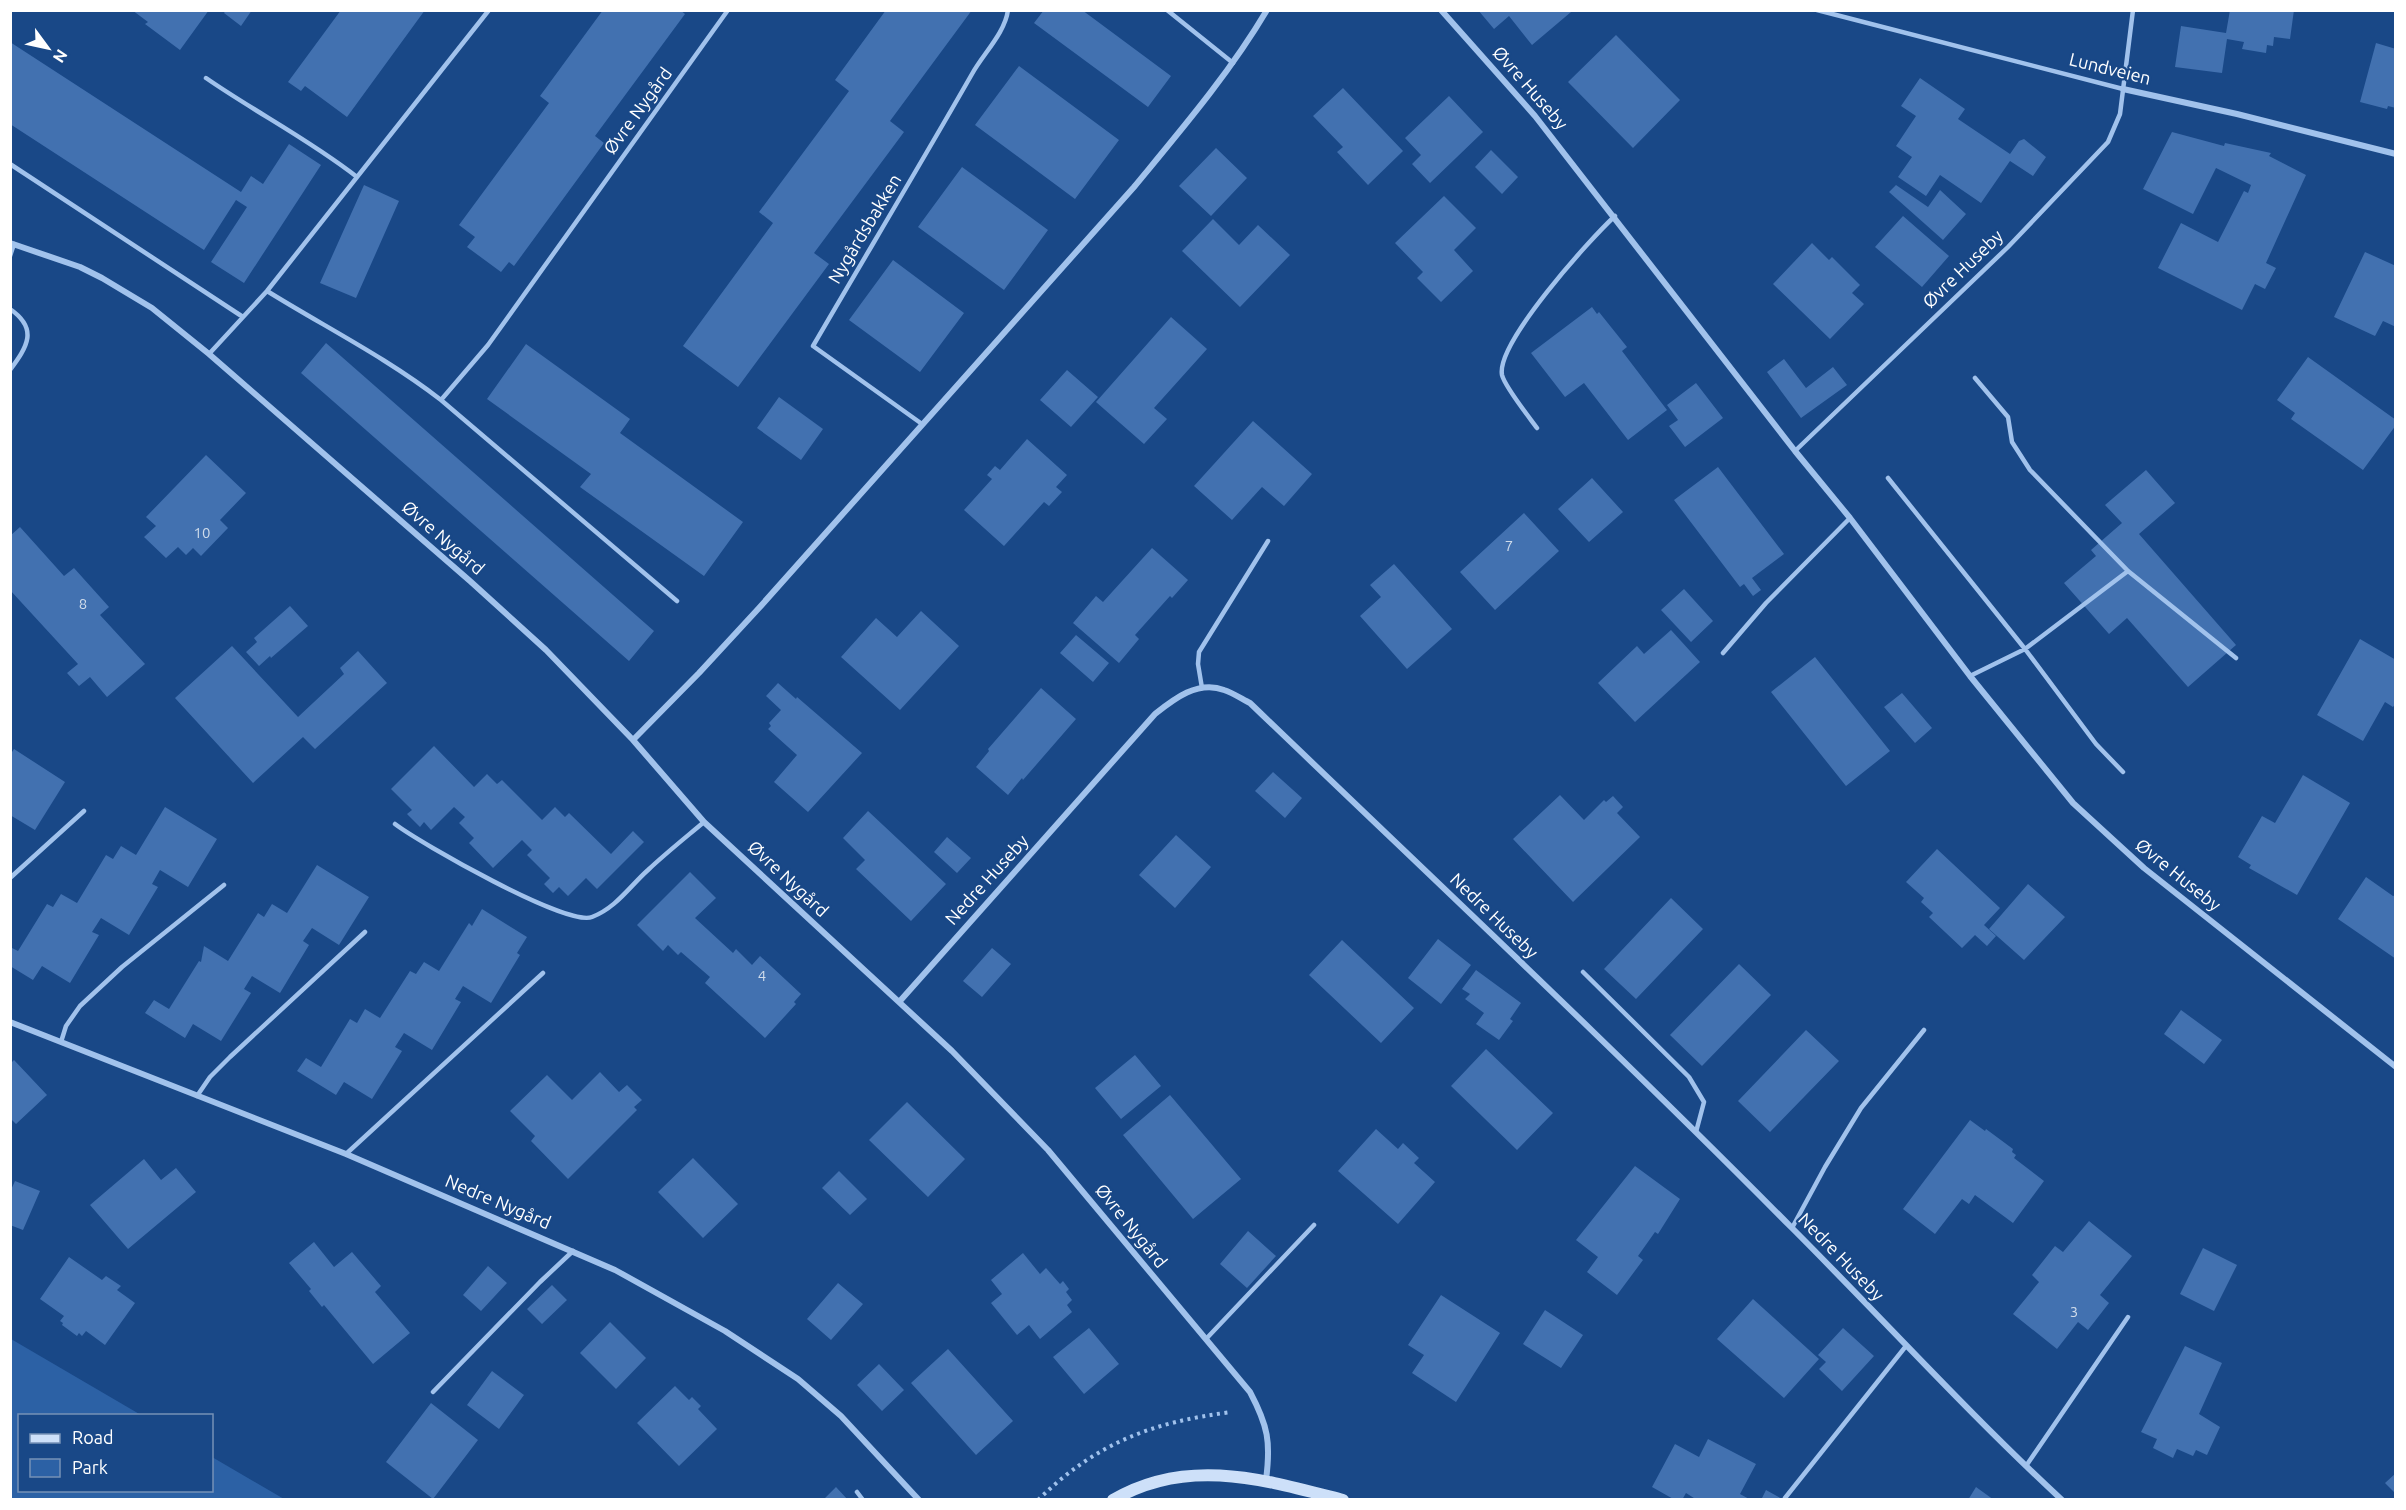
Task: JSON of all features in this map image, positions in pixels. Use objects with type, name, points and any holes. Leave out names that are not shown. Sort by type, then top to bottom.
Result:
[{"type":"main road","points":[[1113,1500],[1140,1485],[1172,1477],[1203,1475],[1266,1480],[1343,1500]]},
{"type":"street","points":[[633,740],[699,674],[759,608],[1134,187],[1233,63],[1267,10]]},
{"type":"street","name":"Øvre Huseby","points":[[1441,10],[1535,116],[1615,216],[1970,676],[2073,803],[2144,868],[2396,1067]]},
{"type":"street","name":"Lundveien","points":[[2123,89],[2237,114],[2396,154]]},
{"type":"street","name":"Øvre Nygård","points":[[12,244],[80,267],[152,308],[209,354],[546,650],[633,740],[704,822],[900,1001],[1048,1150],[1250,1392],[1261,1413],[1269,1437],[1266,1480]]},
{"type":"street","name":"Nedre Huseby","points":[[900,1001],[1155,714],[1179,695],[1202,688],[1223,689],[1250,703],[1696,1133],[2062,1500]]},
{"type":"street","name":"Nedre Nygård","points":[[10,1022],[346,1154],[615,1270],[771,1359],[841,1416],[919,1500]]},
{"type":"lane","points":[[209,354],[267,291],[489,10]]},
{"type":"lane","name":"Øvre Nygård","points":[[441,400],[495,336],[728,10]]},
{"type":"lane","name":"Nygårdsbakken","points":[[922,424],[813,346],[950,115],[973,72],[1005,22],[1008,10]]},
{"type":"lane","points":[[1167,10],[1233,63]]},
{"type":"lane","name":"Lundveien","points":[[1817,10],[2123,89]]},
{"type":"lane","name":"Øvre Huseby","points":[[1795,451],[2008,247],[2108,141],[2120,114],[2133,10]]},
{"type":"lane","points":[[206,78],[341,164],[357,177]]},
{"type":"lane","points":[[10,164],[243,317]]},
{"type":"lane","points":[[1537,428],[1502,376],[1503,360],[1515,337],[1557,280],[1592,238],[1615,216]]},
{"type":"lane","points":[[10,256],[12,244]]},
{"type":"lane","points":[[267,291],[412,377],[678,601]]},
{"type":"lane","points":[[10,309],[23,320],[28,336],[25,347],[10,370]]},
{"type":"lane","points":[[1975,378],[2008,417],[2012,442],[2030,470],[2128,571],[2236,658]]},
{"type":"lane","points":[[1888,478],[2025,649],[2096,744],[2123,772]]},
{"type":"lane","points":[[1723,653],[1766,603],[1850,518]]},
{"type":"lane","points":[[1202,688],[1198,664],[1199,652],[1268,541]]},
{"type":"lane","points":[[1970,676],[2025,649],[2128,571]]},
{"type":"lane","points":[[10,878],[84,811]]},
{"type":"lane","points":[[395,824],[452,860],[539,902],[584,919],[592,917],[617,902],[647,870],[704,822]]},
{"type":"lane","points":[[61,1042],[66,1026],[80,1006],[122,968],[224,885]]},
{"type":"lane","points":[[197,1096],[210,1077],[230,1057],[365,932]]},
{"type":"lane","points":[[1582,972],[1689,1077],[1704,1102],[1696,1133]]},
{"type":"lane","points":[[346,1154],[543,973]]},
{"type":"lane","points":[[1792,1227],[1861,1108],[1924,1030]]},
{"type":"lane","points":[[1206,1339],[1314,1225]]},
{"type":"lane","points":[[433,1392],[573,1251]]},
{"type":"lane","points":[[2026,1466],[2128,1317]]},
{"type":"lane","points":[[1785,1498],[1906,1346]]},
{"type":"lane","points":[[857,1492],[863,1500]]},
{"type":"path","points":[[1038,1500],[1080,1463],[1134,1434],[1202,1416],[1232,1412]]},
{"type":"green space","points":[[11,1339],[139,1414],[18,1414],[18,1492],[213,1492],[213,1458],[284,1499],[11,1499]]},
{"type":"building","points":[[132,10],[209,10],[180,50],[145,24],[148,22]]},
{"type":"building","points":[[226,10],[252,10],[241,26],[224,13]]},
{"type":"building","points":[[341,10],[425,10],[347,117],[305,86],[301,91],[288,82]]},
{"type":"building","points":[[603,10],[680,10],[685,14],[595,136],[604,143],[514,266],[509,262],[501,272],[467,247],[475,237],[459,225],[549,103],[540,96]]},
{"type":"building","points":[[886,10],[972,10],[890,121],[904,132],[814,253],[829,264],[738,387],[683,346],[773,223],[759,212],[849,91],[835,80]]},
{"type":"building","points":[[1044,10],[1082,10],[1171,76],[1148,107],[1034,23]]},
{"type":"building","points":[[1478,10],[1569,10],[1571,12],[1532,45],[1509,16],[1494,29]]},
{"type":"building","points":[[2230,10],[2294,10],[2290,39],[2274,37],[2273,46],[2267,45],[2266,53],[2242,49],[2244,42],[2227,39],[2222,73],[2175,67],[2181,26],[2226,33]]},
{"type":"building","points":[[1616,35],[1680,100],[1633,148],[1568,82]]},
{"type":"building","points":[[10,42],[241,192],[251,176],[263,184],[289,144],[321,165],[244,283],[211,262],[247,207],[236,200],[204,250],[10,124]]},
{"type":"building","points":[[2376,43],[2396,49],[2396,108],[2388,106],[2387,109],[2360,102]]},
{"type":"building","points":[[1019,66],[1119,140],[1075,199],[975,125]]},
{"type":"building","points":[[1920,78],[1965,109],[1958,119],[2010,154],[2019,141],[2024,139],[2046,157],[2033,176],[2010,161],[1981,203],[1940,175],[1926,196],[1898,177],[1912,157],[1896,146],[1916,116],[1901,106]]},
{"type":"building","points":[[1343,88],[1403,151],[1368,185],[1337,152],[1343,147],[1313,116]]},
{"type":"building","points":[[1449,96],[1483,132],[1430,183],[1412,164],[1421,155],[1405,138]]},
{"type":"building","points":[[2172,132],[2224,146],[2225,143],[2271,153],[2269,156],[2306,175],[2266,263],[2276,268],[2265,289],[2255,284],[2242,310],[2158,268],[2181,223],[2218,242],[2244,191],[2248,193],[2251,185],[2216,168],[2193,214],[2143,189]]},
{"type":"building","points":[[1216,148],[1247,178],[1211,216],[1179,186]]},
{"type":"building","points":[[1491,150],[1518,177],[1502,194],[1475,167]]},
{"type":"building","points":[[962,167],[1048,230],[1004,290],[918,227]]},
{"type":"building","points":[[364,185],[399,201],[356,298],[320,283]]},
{"type":"building","points":[[1896,185],[1928,207],[1940,190],[1966,214],[1943,240],[1889,192]]},
{"type":"building","points":[[1444,196],[1476,228],[1454,250],[1473,271],[1441,302],[1417,278],[1423,272],[1395,243]]},
{"type":"building","points":[[1903,216],[1949,256],[1922,287],[1875,247]]},
{"type":"building","points":[[1213,219],[1239,245],[1258,225],[1290,255],[1240,307],[1182,251]]},
{"type":"building","points":[[1812,243],[1829,260],[1832,257],[1860,285],[1852,293],[1864,304],[1830,339],[1773,284]]},
{"type":"building","points":[[2365,252],[2396,266],[2396,327],[2383,321],[2375,336],[2334,317]]},
{"type":"building","points":[[893,260],[964,313],[920,372],[849,320]]},
{"type":"building","points":[[1592,307],[1597,314],[1599,312],[1627,347],[1622,351],[1667,410],[1628,440],[1584,383],[1565,397],[1531,353]]},
{"type":"building","points":[[1171,317],[1207,349],[1154,408],[1167,419],[1144,444],[1096,402]]},
{"type":"building","points":[[326,343],[654,631],[629,661],[301,373]]},
{"type":"building","points":[[526,344],[630,419],[620,433],[743,522],[704,576],[580,487],[591,474],[487,399]]},
{"type":"building","points":[[2308,357],[2396,420],[2396,425],[2363,470],[2291,419],[2295,413],[2277,400]]},
{"type":"building","points":[[1784,359],[1806,388],[1833,367],[1847,385],[1801,418],[1767,372]]},
{"type":"building","points":[[1067,370],[1098,397],[1071,427],[1040,400]]},
{"type":"building","points":[[1696,383],[1723,418],[1685,447],[1669,426],[1678,420],[1667,405]]},
{"type":"building","points":[[779,397],[823,429],[801,460],[757,428]]},
{"type":"building","points":[[1253,421],[1312,474],[1284,506],[1262,487],[1232,520],[1194,486]]},
{"type":"building","points":[[1027,439],[1067,475],[1056,487],[1062,492],[1049,506],[1044,502],[1004,546],[964,510],[992,479],[987,475],[995,466],[1000,470]]},
{"type":"building","points":[[206,455],[246,493],[220,520],[228,528],[201,556],[193,548],[186,555],[178,547],[166,558],[144,537],[156,526],[146,517]]},
{"type":"building","points":[[1718,467],[1784,554],[1752,578],[1761,590],[1753,596],[1744,584],[1740,587],[1674,500]]},
{"type":"building","points":[[2146,470],[2175,503],[2139,534],[2236,645],[2188,687],[2127,618],[2109,634],[2064,583],[2096,556],[2091,550],[2122,523],[2105,505]]},
{"type":"building","points":[[1592,478],[1623,512],[1589,542],[1558,509]]},
{"type":"building","points":[[1524,513],[1559,551],[1495,610],[1460,572]]},
{"type":"building","points":[[20,527],[64,576],[74,568],[109,607],[100,615],[145,664],[107,697],[90,677],[79,686],[67,673],[78,664],[10,590],[10,536]]},
{"type":"building","points":[[1152,548],[1188,580],[1172,598],[1170,596],[1135,635],[1139,639],[1119,663],[1073,623],[1096,596],[1103,602]]},
{"type":"building","points":[[1394,564],[1452,629],[1407,669],[1360,616],[1381,597],[1370,585]]},
{"type":"building","points":[[1684,589],[1713,621],[1691,642],[1661,610]]},
{"type":"building","points":[[290,606],[308,626],[259,666],[246,652],[257,642],[254,638]]},
{"type":"building","points":[[921,611],[959,646],[900,710],[841,657],[876,618],[897,637]]},
{"type":"building","points":[[1671,630],[1700,662],[1635,722],[1598,683],[1637,646],[1644,654]]},
{"type":"building","points":[[1076,635],[1109,663],[1093,682],[1060,653]]},
{"type":"building","points":[[2360,639],[2396,660],[2396,703],[2393,707],[2385,702],[2363,741],[2317,715]]},
{"type":"building","points":[[232,646],[298,717],[344,674],[340,668],[358,651],[387,683],[315,749],[303,737],[253,783],[175,698]]},
{"type":"building","points":[[1815,657],[1890,751],[1846,786],[1771,692]]},
{"type":"building","points":[[778,683],[862,753],[808,812],[774,782],[797,755],[768,729],[771,726],[769,723],[781,710],[766,696]]},
{"type":"building","points":[[1041,688],[1076,719],[1008,795],[976,767],[989,751],[988,749]]},
{"type":"building","points":[[1902,693],[1932,728],[1915,743],[1884,707]]},
{"type":"building","points":[[434,746],[474,787],[487,774],[497,784],[502,780],[542,820],[555,807],[565,817],[569,813],[611,854],[633,831],[644,842],[597,889],[586,878],[568,896],[559,887],[553,893],[544,884],[550,878],[527,855],[532,850],[522,840],[493,868],[469,843],[474,838],[459,823],[465,817],[454,807],[431,830],[424,822],[420,827],[407,814],[412,810],[391,789]]},
{"type":"building","points":[[14,749],[65,782],[35,830],[10,815],[10,755]]},
{"type":"building","points":[[1273,772],[1302,798],[1285,818],[1255,791]]},
{"type":"building","points":[[2303,775],[2350,803],[2297,895],[2249,868],[2251,865],[2238,857],[2262,816],[2275,823]]},
{"type":"building","points":[[1560,795],[1584,820],[1604,800],[1606,802],[1613,796],[1623,807],[1617,813],[1640,837],[1573,902],[1513,839]]},
{"type":"building","points":[[165,807],[217,839],[188,887],[160,870],[152,884],[158,887],[129,935],[101,918],[92,932],[99,935],[70,983],[42,966],[33,980],[10,966],[10,947],[18,951],[47,904],[53,907],[61,894],[77,903],[106,855],[113,859],[121,846],[136,855]]},
{"type":"building","points":[[868,811],[946,884],[911,921],[856,869],[865,860],[843,838]]},
{"type":"building","points":[[1176,835],[1211,867],[1175,908],[1139,875]]},
{"type":"building","points":[[947,837],[971,858],[957,873],[934,852]]},
{"type":"building","points":[[1937,849],[2000,908],[1984,925],[1996,936],[1987,946],[1975,935],[1962,948],[1929,917],[1933,913],[1921,902],[1924,898],[1906,882]]},
{"type":"building","points":[[317,865],[369,897],[339,945],[312,928],[303,941],[309,945],[280,993],[252,976],[244,989],[251,993],[221,1041],[193,1024],[185,1038],[145,1013],[154,1000],[169,1009],[199,961],[201,962],[204,946],[228,961],[258,913],[264,917],[272,904],[287,913]]},
{"type":"building","points":[[690,872],[716,898],[695,918],[733,953],[736,949],[752,965],[760,956],[801,994],[794,1002],[796,1004],[765,1038],[705,983],[710,977],[681,952],[678,955],[668,945],[663,951],[637,925]]},
{"type":"building","points":[[2366,877],[2393,896],[2396,895],[2396,959],[2338,919]]},
{"type":"building","points":[[2028,884],[2065,917],[2024,960],[1989,929]]},
{"type":"building","points":[[1671,898],[1703,929],[1636,999],[1604,969]]},
{"type":"building","points":[[482,909],[527,937],[517,953],[520,955],[491,1003],[463,986],[455,999],[461,1002],[432,1050],[404,1033],[395,1047],[402,1051],[372,1099],[344,1082],[336,1095],[297,1071],[306,1058],[321,1067],[350,1019],[357,1023],[365,1009],[380,1018],[410,971],[416,974],[424,962],[439,971],[469,923],[472,926]]},
{"type":"building","points":[[1438,939],[1471,965],[1441,1004],[1408,978]]},
{"type":"building","points":[[1342,940],[1414,1008],[1381,1043],[1309,975]]},
{"type":"building","points":[[992,948],[1011,964],[982,997],[963,981]]},
{"type":"building","points":[[1739,964],[1771,995],[1702,1066],[1670,1035]]},
{"type":"building","points":[[1476,970],[1521,1003],[1510,1019],[1513,1021],[1499,1040],[1476,1024],[1484,1013],[1465,999],[1470,994],[1462,989]]},
{"type":"building","points":[[2181,1010],[2222,1040],[2204,1064],[2164,1034]]},
{"type":"building","points":[[1806,1030],[1839,1061],[1770,1132],[1738,1101]]},
{"type":"building","points":[[1486,1049],[1553,1113],[1517,1150],[1451,1086]]},
{"type":"building","points":[[1135,1055],[1161,1086],[1121,1119],[1095,1088]]},
{"type":"building","points":[[14,1060],[47,1095],[16,1124],[10,1118],[10,1064]]},
{"type":"building","points":[[600,1072],[619,1092],[627,1085],[642,1100],[634,1107],[637,1110],[568,1179],[531,1141],[535,1136],[510,1111],[547,1075],[572,1100]]},
{"type":"building","points":[[1170,1095],[1241,1179],[1193,1219],[1123,1135]]},
{"type":"building","points":[[907,1102],[965,1159],[928,1197],[869,1140]]},
{"type":"building","points":[[1970,1120],[2013,1149],[2012,1152],[2016,1155],[2014,1158],[2044,1181],[2013,1223],[1975,1195],[1969,1204],[1962,1199],[1935,1234],[1903,1209]]},
{"type":"building","points":[[1376,1129],[1398,1149],[1403,1143],[1419,1158],[1414,1163],[1435,1182],[1398,1224],[1338,1171]]},
{"type":"building","points":[[693,1158],[738,1204],[703,1238],[658,1192]]},
{"type":"building","points":[[144,1159],[161,1180],[176,1168],[196,1192],[128,1249],[90,1205]]},
{"type":"building","points":[[1635,1166],[1680,1199],[1658,1234],[1655,1232],[1638,1256],[1643,1260],[1617,1295],[1587,1272],[1598,1257],[1576,1240]]},
{"type":"building","points":[[839,1171],[867,1199],[850,1215],[822,1188]]},
{"type":"building","points":[[15,1181],[40,1191],[23,1230],[10,1225],[10,1192]]},
{"type":"building","points":[[2089,1221],[2132,1256],[2100,1295],[2109,1303],[2088,1330],[2078,1322],[2057,1349],[2013,1314],[2039,1282],[2032,1275],[2055,1246],[2063,1252]]},
{"type":"building","points":[[1248,1231],[1276,1256],[1247,1288],[1220,1264]]},
{"type":"building","points":[[314,1242],[334,1267],[352,1252],[381,1286],[375,1292],[410,1333],[373,1364],[324,1305],[322,1307],[309,1291],[311,1289],[289,1263]]},
{"type":"building","points":[[2203,1248],[2237,1265],[2214,1311],[2180,1294]]},
{"type":"building","points":[[1023,1253],[1040,1274],[1046,1268],[1060,1284],[1063,1281],[1069,1289],[1066,1292],[1072,1300],[1067,1305],[1072,1312],[1040,1339],[1029,1325],[1017,1335],[991,1303],[1002,1294],[991,1280]]},
{"type":"building","points":[[69,1257],[102,1280],[106,1276],[121,1286],[117,1290],[135,1303],[105,1345],[86,1331],[82,1336],[79,1333],[77,1336],[62,1325],[60,1321],[64,1316],[40,1299]]},
{"type":"building","points":[[488,1266],[507,1283],[481,1311],[463,1295]]},
{"type":"building","points":[[838,1283],[863,1304],[831,1340],[807,1319]]},
{"type":"building","points":[[552,1285],[567,1300],[542,1324],[527,1309]]},
{"type":"building","points":[[1441,1295],[1500,1333],[1456,1402],[1412,1373],[1424,1355],[1408,1345]]},
{"type":"building","points":[[1753,1299],[1819,1359],[1784,1398],[1717,1339]]},
{"type":"building","points":[[1545,1310],[1583,1335],[1561,1368],[1523,1344]]},
{"type":"building","points":[[610,1322],[646,1358],[616,1389],[580,1353]]},
{"type":"building","points":[[1089,1328],[1119,1364],[1084,1394],[1053,1357]]},
{"type":"building","points":[[1843,1328],[1874,1356],[1842,1391],[1819,1369],[1826,1362],[1818,1355]]},
{"type":"building","points":[[2185,1346],[2222,1363],[2199,1414],[2220,1427],[2207,1455],[2196,1450],[2193,1456],[2177,1449],[2173,1458],[2153,1448],[2157,1439],[2141,1432]]},
{"type":"building","points":[[948,1349],[1013,1421],[976,1455],[911,1383]]},
{"type":"building","points":[[879,1364],[904,1390],[882,1411],[857,1385]]},
{"type":"building","points":[[492,1371],[524,1395],[499,1429],[467,1405]]},
{"type":"building","points":[[675,1386],[689,1400],[692,1397],[701,1406],[698,1409],[717,1429],[679,1466],[637,1423]]},
{"type":"building","points":[[431,1403],[478,1440],[433,1499],[386,1462]]},
{"type":"building","points":[[1708,1439],[1756,1464],[1740,1494],[1751,1500],[1697,1500],[1686,1493],[1682,1500],[1675,1500],[1652,1487],[1675,1444],[1699,1457]]},
{"type":"building","points":[[2396,1473],[2396,1494],[2385,1483]]},
{"type":"building","points":[[836,1487],[848,1500],[823,1500]]},
{"type":"building","points":[[1976,1487],[1994,1500],[1968,1500]]},
{"type":"building","points":[[1766,1490],[1784,1500],[1761,1500]]}]
